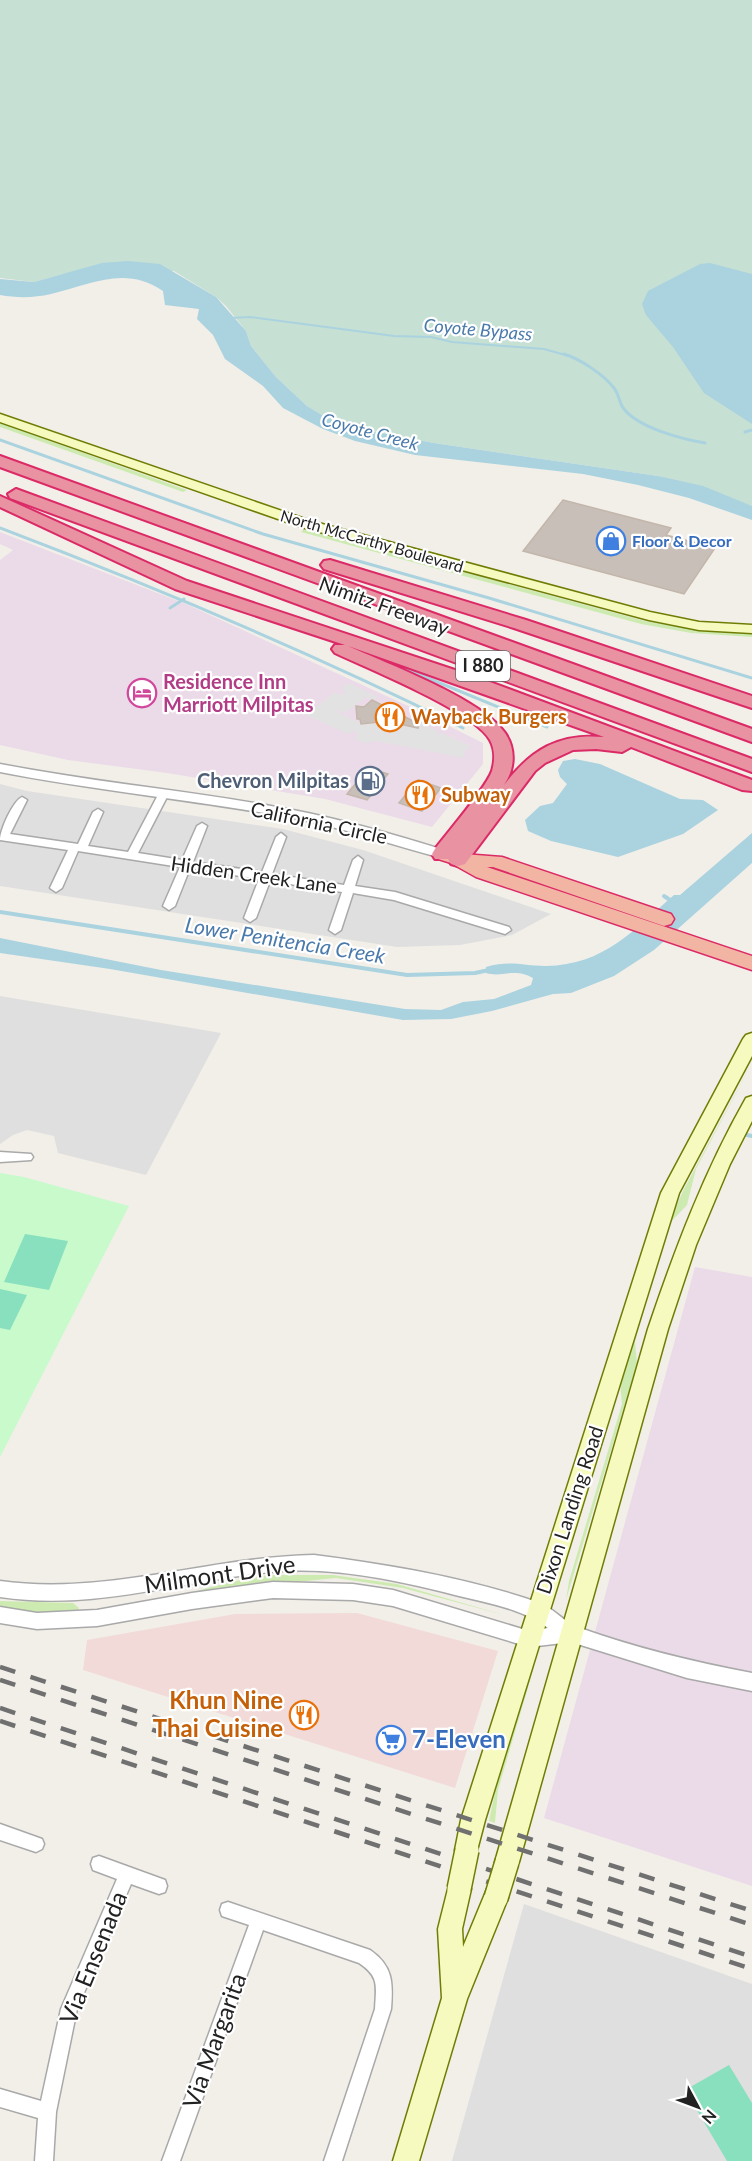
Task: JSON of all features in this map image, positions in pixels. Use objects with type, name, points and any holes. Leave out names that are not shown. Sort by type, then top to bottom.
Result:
[{"type":"highway","name":"Nimitz Freeway","points":[[0,461],[752,736]]},
{"type":"highway","name":"Nimitz Freeway","points":[[0,488],[752,766]]},
{"type":"highway","points":[[0,501],[134,565],[230,604],[293,621],[385,652],[563,715],[751,787]]},
{"type":"highway","points":[[196,532],[242,535],[346,571],[527,627],[752,702]]},
{"type":"highway","points":[[274,617],[463,709],[483,720],[497,734],[504,750],[501,772],[450,857]]},
{"type":"highway","points":[[528,654],[752,725]]},
{"type":"highway","points":[[450,857],[528,767],[542,755],[562,746],[585,742],[620,745],[751,787]]},
{"type":"highway","name":"California Circle","points":[[450,857],[495,861],[619,912],[698,937],[752,948]]},
{"type":"highway","name":"California Circle","points":[[698,937],[752,963]]},
{"type":"main road","name":"North McCarthy Boulevard","points":[[0,418],[99,459],[285,530],[649,616],[699,626],[752,629]]},
{"type":"main road","name":"North McCarthy Boulevard","points":[[0,429],[99,459]]},
{"type":"main road","name":"North McCarthy Boulevard","points":[[434,565],[642,627],[697,636],[752,640]]},
{"type":"main road","name":"Dixon Landing Road","points":[[454,1999],[450,1929],[466,1850],[538,1610],[670,1193],[752,1039]]},
{"type":"main road","name":"Dixon Landing Road","points":[[406,2161],[454,1999],[496,1898],[507,1862],[658,1329],[686,1245],[721,1164],[752,1103]]},
{"type":"street","name":"California Circle","points":[[0,768],[70,782],[291,814],[344,825],[450,857]]},
{"type":"street","points":[[132,855],[164,795]]},
{"type":"street","points":[[1,837],[22,800]]},
{"type":"street","points":[[56,888],[98,812]]},
{"type":"street","points":[[169,906],[202,826]]},
{"type":"street","name":"Hidden Creek Lane","points":[[1,837],[395,896],[505,930]]},
{"type":"street","points":[[250,918],[281,837]]},
{"type":"street","points":[[334,930],[358,860]]},
{"type":"street","points":[[0,1157],[27,1157]]},
{"type":"street","name":"Milmont Drive","points":[[0,1590],[34,1594],[96,1592],[272,1564],[314,1563],[407,1575],[538,1610],[571,1634],[687,1669],[752,1682]]},
{"type":"street","name":"Milmont Drive","points":[[0,1615],[37,1621],[97,1618],[192,1601],[273,1590],[353,1592],[393,1598],[529,1639],[571,1634]]},
{"type":"street","points":[[1,1835],[36,1844]]},
{"type":"street","points":[[99,1864],[159,1886]]},
{"type":"street","name":"Via Ensenada","points":[[44,2161],[47,2112],[69,2009],[127,1875]]},
{"type":"street","points":[[228,1910],[364,1956],[377,1965],[385,1983],[383,2009],[333,2161]]},
{"type":"street","name":"Via Margarita","points":[[171,2161],[260,1920]]},
{"type":"street","points":[[0,2098],[47,2112]]},
{"type":"shaded area","points":[[0,532],[186,604],[417,710],[483,743],[483,764],[432,827],[325,799],[167,773],[68,760],[0,745],[0,560],[13,550],[0,544]]},
{"type":"shaded area","points":[[348,683],[378,697],[373,700],[359,695],[365,698],[345,713],[339,710],[337,712],[365,725],[372,722],[390,730],[387,735],[406,724],[414,727],[421,723],[439,732],[436,736],[442,733],[471,746],[465,751],[464,758],[376,741],[365,743],[354,739],[358,734],[354,731],[348,734],[306,715],[335,692],[341,695],[346,692],[341,688]]},
{"type":"shaded area","points":[[0,784],[27,791],[283,829],[363,850],[551,914],[512,935],[460,945],[397,947],[0,886]]},
{"type":"shaded area","points":[[0,996],[221,1033],[146,1175],[58,1153],[54,1136],[27,1130],[13,1135],[0,1144]]},
{"type":"shaded area","points":[[695,1267],[752,1277],[752,1886],[544,1818]]},
{"type":"shaded area","points":[[357,1613],[498,1651],[455,1788],[83,1670],[87,1640],[235,1614]]},
{"type":"shaded area","points":[[524,1904],[752,1984],[752,2161],[452,2161]]},
{"type":"green space","points":[[0,0],[752,0],[752,506],[658,476],[434,443],[365,430],[327,418],[307,406],[276,377],[251,346],[246,331],[226,306],[216,297],[174,271],[63,274],[34,282],[0,278]]},
{"type":"green space","points":[[0,423],[187,490],[183,492],[0,427]]},
{"type":"green space","points":[[304,529],[645,621],[700,631],[752,634],[752,637],[691,633],[641,624],[301,532]]},
{"type":"green space","points":[[752,1063],[696,1169],[687,1205],[667,1226],[684,1189]]},
{"type":"green space","points":[[0,1173],[24,1177],[129,1206],[0,1457]]},
{"type":"green space","points":[[25,1234],[68,1241],[49,1290],[4,1282]]},
{"type":"green space","points":[[659,1258],[635,1341],[637,1364],[566,1600],[569,1581],[622,1404],[620,1383]]},
{"type":"green space","points":[[0,1289],[27,1295],[10,1330],[0,1328]]},
{"type":"green space","points":[[270,1575],[333,1575],[397,1584],[504,1615],[403,1588],[336,1578],[237,1588],[163,1600],[229,1582]]},
{"type":"green space","points":[[0,1601],[73,1603],[79,1608],[77,1612],[28,1614],[0,1612]]},
{"type":"green space","points":[[534,1667],[498,1790],[495,1823],[489,1821],[496,1787],[531,1668]]},
{"type":"green space","points":[[729,2065],[752,2103],[752,2161],[727,2161],[685,2090]]},
{"type":"water","name":"Coyote Creek","points":[[128,261],[160,264],[216,297],[246,331],[251,346],[276,377],[307,406],[327,418],[365,430],[434,443],[658,476],[703,486],[752,506],[752,520],[689,498],[638,485],[583,474],[415,455],[355,441],[323,429],[283,408],[263,386],[225,359],[213,335],[197,319],[199,309],[165,305],[163,291],[136,279],[108,279],[38,296],[0,295],[0,279],[34,282],[102,263]]},
{"type":"water","points":[[710,263],[752,274],[752,424],[704,393],[673,347],[646,315],[642,304],[648,291],[700,264]]},
{"type":"water","points":[[575,759],[600,764],[680,799],[703,800],[718,810],[683,834],[618,857],[551,841],[528,831],[525,820],[540,806],[553,803],[567,784],[560,777],[558,770],[563,761]]},
{"type":"water","points":[[752,833],[752,863],[654,950],[614,976],[571,993],[553,994],[492,1011],[451,1019],[403,1020],[110,969],[0,953],[0,938],[161,970],[405,1009],[441,1010],[463,1002],[494,999],[531,985],[533,978],[526,975],[486,973],[486,967],[509,964],[546,966],[567,964],[585,959],[617,943],[674,895],[680,895]]},
{"type":"building","name":"Floor & Decor","points":[[563,500],[671,528],[666,535],[715,548],[684,594],[523,551]]},
{"type":"building","points":[[372,700],[419,724],[418,728],[395,723],[389,727],[379,722],[361,724],[360,719],[357,719],[356,706],[364,707]]},
{"type":"building","name":"Chevron Milpitas","points":[[368,768],[388,774],[367,800],[347,794]]},
{"type":"building","name":"Subway","points":[[418,780],[441,788],[422,811],[399,803]]},
{"type":"waterway","name":"Coyote Bypass","points":[[230,318],[250,317],[394,336],[431,337],[452,342],[544,349],[569,356]]},
{"type":"waterway","name":"Coyote Bypass","points":[[564,354],[584,363],[604,377],[616,390],[624,409],[640,422],[673,435],[705,443]]},
{"type":"waterway","name":"Coyote Bypass","points":[[745,432],[752,430]]},
{"type":"waterway","points":[[0,440],[263,534],[489,598],[752,678]]},
{"type":"waterway","points":[[0,528],[182,600]]},
{"type":"waterway","points":[[170,608],[182,600]]},
{"type":"waterway","points":[[182,600],[349,674],[463,728]]},
{"type":"waterway","points":[[379,658],[547,727]]},
{"type":"waterway","points":[[664,896],[673,902]]},
{"type":"waterway","name":"Lower Penitencia Creek","points":[[0,912],[407,975],[475,973],[489,970]]},
{"type":"waterway","points":[[747,1135],[752,1136]]},
{"type":"railway","points":[[0,1667],[752,1911]]},
{"type":"railway","points":[[0,1680],[752,1925]]},
{"type":"railway","points":[[0,1708],[752,1957]]},
{"type":"railway","points":[[0,1721],[752,1969]]},
{"type":"place","name":"Floor & Decor","points":[[611,541]]},
{"type":"place","name":"Residence Inn Marriott Milpitas","points":[[142,693]]},
{"type":"place","name":"Wayback Burgers","points":[[390,717]]},
{"type":"place","name":"Chevron Milpitas","points":[[370,781]]},
{"type":"place","name":"Subway","points":[[420,795]]},
{"type":"place","name":"Khun Nine Thai Cuisine","points":[[304,1715]]},
{"type":"place","name":"7-Eleven","points":[[391,1740]]}]
